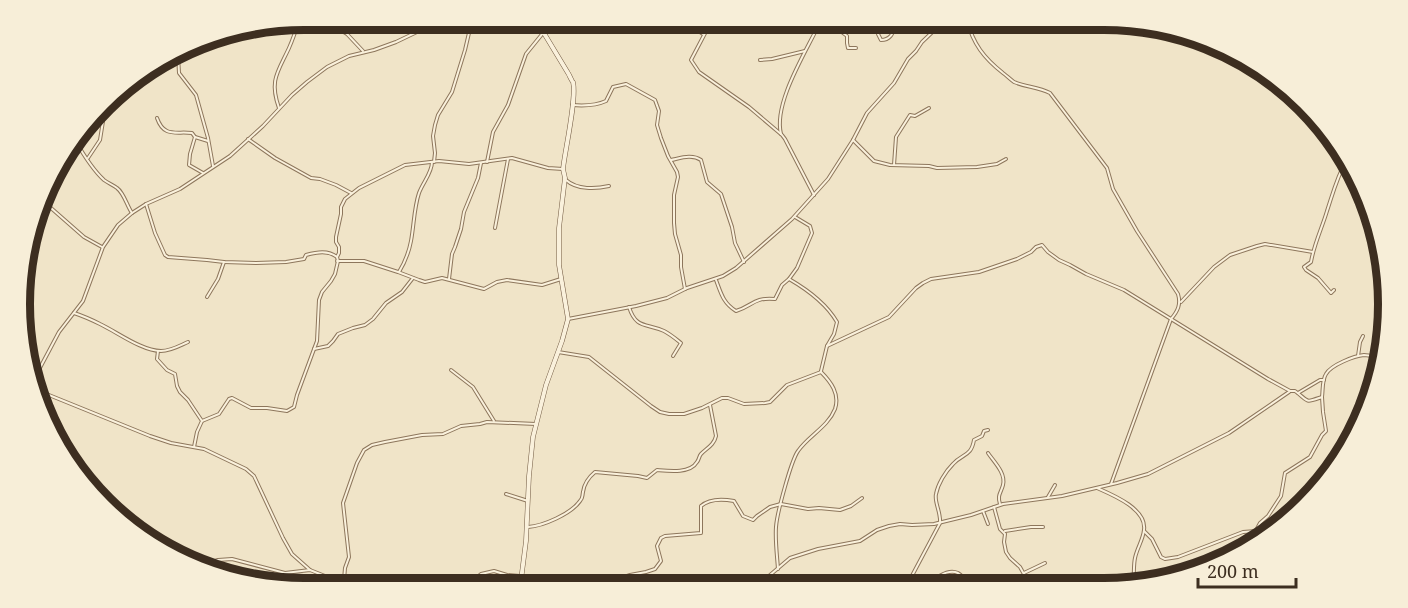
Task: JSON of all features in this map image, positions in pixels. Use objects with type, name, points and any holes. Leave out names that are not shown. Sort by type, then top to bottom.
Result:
[{"type":"main road","points":[[520,576],[533,437],[546,385],[568,319],[559,265],[559,228],[565,178],[562,169],[572,105],[573,82],[541,30]]},
{"type":"street","points":[[279,108],[275,97],[275,76],[295,30]]},
{"type":"street","points":[[342,30],[364,52]]},
{"type":"street","points":[[38,371],[58,332],[83,301],[103,247],[113,231],[132,213],[180,189],[230,156],[307,82],[327,67],[349,56],[396,42],[421,30]]},
{"type":"street","points":[[399,272],[411,243],[419,194],[432,168],[435,153],[433,136],[435,125],[438,115],[452,92],[470,30]]},
{"type":"street","points":[[697,30],[703,34]]},
{"type":"street","points":[[706,30],[692,56],[693,64],[699,72],[749,107],[782,135],[814,195]]},
{"type":"street","points":[[782,135],[779,125],[781,111],[792,79],[816,30]]},
{"type":"street","points":[[839,30],[847,36],[848,48],[856,48]]},
{"type":"street","points":[[878,30],[881,40],[886,40],[894,30]]},
{"type":"street","points":[[930,30],[933,33]]},
{"type":"street","points":[[568,319],[673,296],[685,289],[729,274],[795,217],[828,179],[867,113],[894,84],[908,59],[922,42],[936,30]]},
{"type":"street","points":[[970,30],[978,48],[994,66],[1012,81],[1050,93],[1062,108],[1071,123],[1107,168],[1113,189],[1137,231],[1176,290],[1180,303]]},
{"type":"street","points":[[487,162],[493,132],[508,105],[526,54],[543,33]]},
{"type":"street","points":[[760,60],[805,51]]},
{"type":"street","points":[[178,61],[179,73],[196,95],[213,167]]},
{"type":"street","points":[[572,105],[593,106],[606,101],[613,87],[626,84],[655,100],[659,111],[657,125],[678,177],[674,195],[674,222],[685,289]]},
{"type":"street","points":[[894,165],[896,137],[899,130],[910,115],[915,116],[928,108]]},
{"type":"street","points":[[88,159],[100,140],[104,117]]},
{"type":"street","points":[[157,118],[162,127],[170,133],[192,133],[195,137],[208,141]]},
{"type":"street","points":[[195,137],[189,165],[204,173]]},
{"type":"street","points":[[248,139],[275,158],[311,178],[336,185],[352,194]]},
{"type":"street","points":[[853,140],[874,161],[894,165],[937,168],[977,167],[997,164],[1006,159]]},
{"type":"street","points":[[80,147],[103,178],[117,188],[132,213]]},
{"type":"street","points":[[671,160],[691,157],[701,160],[707,182],[720,194],[735,243],[744,262]]},
{"type":"street","points":[[194,447],[202,421],[219,414],[229,399],[232,398],[251,408],[287,411],[294,407],[317,341],[319,300],[335,274],[339,253],[336,237],[341,207],[345,199],[405,165],[433,162],[469,164],[512,158],[548,168],[562,169]]},
{"type":"street","points":[[495,228],[508,159]]},
{"type":"street","points":[[449,279],[452,254],[481,163]]},
{"type":"street","points":[[1335,290],[1331,293],[1304,267],[1311,262],[1342,168]]},
{"type":"street","points":[[565,178],[568,183],[582,187],[600,189],[609,186]]},
{"type":"street","points":[[146,204],[155,233],[168,257],[224,262],[293,262],[318,252],[332,253],[337,256]]},
{"type":"street","points":[[49,206],[84,237],[103,247]]},
{"type":"street","points":[[716,279],[722,298],[736,311],[760,299],[775,299],[782,285],[796,268],[812,233],[810,226],[795,217]]},
{"type":"street","points":[[1111,484],[1171,319],[1180,303],[1214,267],[1230,255],[1265,244],[1313,252]]},
{"type":"street","points":[[826,346],[889,317],[923,283],[932,279],[979,272],[1017,259],[1042,245],[1047,252],[1059,260],[1124,290],[1268,379],[1290,391],[1295,391],[1308,401],[1322,397]]},
{"type":"street","points":[[337,261],[364,261],[425,282],[449,279],[484,290],[497,282],[507,280],[542,285],[561,279]]},
{"type":"street","points":[[207,297],[218,279],[224,262]]},
{"type":"street","points":[[314,349],[328,346],[338,334],[373,320],[386,303],[402,292],[413,278]]},
{"type":"street","points":[[789,279],[800,285],[826,307],[837,322],[834,334],[826,346],[821,372]]},
{"type":"street","points":[[629,307],[634,320],[639,324],[666,332],[681,343],[673,356]]},
{"type":"street","points":[[74,313],[128,340],[158,351],[166,351],[188,342]]},
{"type":"street","points":[[1358,356],[1363,336]]},
{"type":"street","points":[[158,351],[157,359],[167,370],[175,374],[180,392],[202,421]]},
{"type":"street","points":[[558,352],[589,357],[660,412],[669,414],[684,414],[722,398],[744,404],[771,402],[787,386],[821,372]]},
{"type":"street","points":[[1144,531],[1152,539],[1161,557],[1165,559],[1178,557],[1243,532],[1256,531],[1281,495],[1285,473],[1310,457],[1326,431],[1322,397],[1324,376],[1329,369],[1339,363],[1358,356],[1373,357]]},
{"type":"street","points":[[451,370],[474,387],[494,421]]},
{"type":"street","points":[[778,569],[776,525],[796,454],[806,441],[823,426],[835,408],[835,391],[821,372]]},
{"type":"street","points":[[1298,393],[1324,380]]},
{"type":"street","points":[[767,578],[790,558],[818,549],[860,541],[877,530],[900,524],[940,523],[1000,505],[1062,496],[1148,474],[1229,433],[1290,391]]},
{"type":"street","points":[[46,394],[150,436],[171,443],[204,449],[246,469],[254,476],[292,554],[310,570],[335,578]]},
{"type":"street","points":[[526,527],[554,519],[574,507],[580,501],[590,476],[595,472],[647,478],[657,470],[676,472],[693,466],[697,463],[700,454],[715,441],[710,405]]},
{"type":"street","points":[[344,578],[348,556],[343,502],[364,450],[385,442],[422,435],[443,434],[461,426],[494,421],[536,424]]},
{"type":"street","points":[[911,578],[940,523],[935,496],[940,484],[953,464],[971,451],[974,440],[988,430]]},
{"type":"street","points":[[988,453],[1003,476],[1003,485],[998,497],[1000,505]]},
{"type":"street","points":[[1048,497],[1055,485]]},
{"type":"street","points":[[1097,488],[1129,504],[1144,524],[1144,531],[1135,556],[1134,576]]},
{"type":"street","points":[[506,494],[528,501]]},
{"type":"street","points":[[621,578],[655,569],[661,561],[657,546],[661,538],[701,533],[701,506],[707,502],[734,501],[743,516],[753,520],[770,507],[781,504],[808,509],[819,507],[840,510],[862,498]]},
{"type":"street","points":[[994,507],[996,519],[1005,534],[1006,552],[1026,578]]},
{"type":"street","points":[[983,511],[988,524]]},
{"type":"street","points":[[997,534],[1031,527],[1043,527]]},
{"type":"street","points":[[212,562],[232,560],[285,573],[310,570]]},
{"type":"street","points":[[1024,573],[1045,563]]},
{"type":"street","points":[[476,578],[481,574],[494,571],[526,578]]},
{"type":"street","points":[[936,578],[947,572],[955,572],[964,578]]}]
